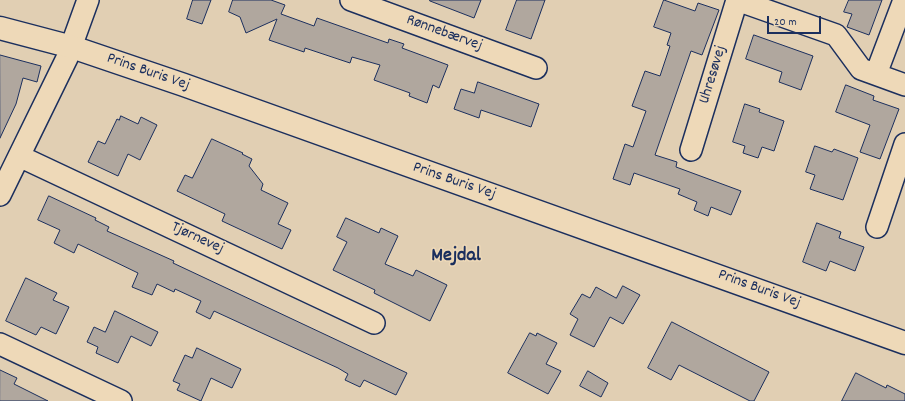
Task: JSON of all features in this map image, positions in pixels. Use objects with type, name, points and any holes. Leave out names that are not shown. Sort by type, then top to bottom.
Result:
[{"type":"street","points":[[0,195],[72,47],[88,0]]},
{"type":"street","name":"Rønnebærvej","points":[[351,0],[536,68]]},
{"type":"street","name":"Uhresøvej","points":[[690,150],[737,0],[836,35],[861,69],[905,85]]},
{"type":"street","points":[[876,74],[904,0]]},
{"type":"street","name":"Prins Buris Vej","points":[[0,28],[72,47],[184,85],[384,158],[541,212],[905,343]]},
{"type":"street","points":[[877,226],[905,144]]},
{"type":"street","name":"Tjørnevej","points":[[19,156],[374,323]]},
{"type":"street","points":[[0,344],[121,401]]},
{"type":"building","points":[[193,0],[211,0],[202,24],[187,19]]},
{"type":"building","points":[[233,0],[271,0],[285,5],[281,14],[314,26],[317,18],[388,43],[389,39],[404,44],[402,48],[448,65],[439,88],[433,85],[427,103],[409,96],[410,93],[374,80],[380,65],[352,57],[350,63],[305,48],[304,52],[269,40],[277,19],[246,33],[240,17],[229,12]]},
{"type":"building","points":[[430,0],[481,0],[474,18]]},
{"type":"building","points":[[517,0],[545,0],[531,39],[506,30]]},
{"type":"building","points":[[664,0],[695,11],[698,3],[719,10],[702,55],[691,51],[655,155],[677,162],[676,167],[741,191],[731,215],[711,207],[708,216],[694,210],[697,202],[678,194],[680,189],[634,173],[630,185],[613,179],[625,144],[633,147],[646,111],[632,106],[645,71],[660,76],[670,46],[667,45],[671,33],[654,27]]},
{"type":"building","points":[[849,0],[882,0],[869,35],[847,27],[852,14],[844,12]]},
{"type":"building","points":[[754,35],[813,56],[801,90],[779,82],[782,72],[746,59]]},
{"type":"building","points":[[0,55],[41,66],[37,82],[23,78],[16,104],[0,138]]},
{"type":"building","points":[[478,82],[539,104],[531,127],[481,110],[479,118],[454,109],[461,89],[474,93]]},
{"type":"building","points":[[846,85],[874,96],[873,100],[899,109],[880,159],[860,152],[870,125],[836,112]]},
{"type":"building","points":[[745,104],[760,109],[759,112],[784,121],[774,151],[762,147],[758,158],[743,153],[745,146],[733,142]]},
{"type":"building","points":[[121,116],[138,124],[141,117],[157,125],[140,160],[128,154],[118,176],[88,162],[98,141],[105,144],[117,119],[119,120]]},
{"type":"building","points":[[212,139],[243,153],[242,154],[252,159],[249,166],[263,184],[261,190],[288,203],[278,224],[291,230],[282,249],[222,221],[225,214],[177,191],[185,175],[192,178]]},
{"type":"building","points":[[815,146],[832,152],[834,149],[858,158],[843,200],[810,189],[815,175],[806,172]]},
{"type":"building","points":[[49,196],[96,218],[95,220],[109,227],[107,231],[174,261],[173,263],[407,373],[396,395],[364,380],[360,387],[345,380],[348,374],[338,368],[214,311],[210,319],[196,312],[201,301],[175,289],[174,292],[157,284],[152,295],[132,287],[138,273],[78,244],[74,253],[54,243],[60,230],[38,220]]},
{"type":"building","points":[[346,218],[379,233],[381,228],[398,236],[385,264],[413,276],[416,270],[447,285],[430,321],[374,293],[375,290],[333,270],[347,242],[337,237]]},
{"type":"building","points":[[817,223],[841,232],[839,238],[864,247],[855,271],[830,261],[826,271],[803,262]]},
{"type":"building","points":[[26,278],[57,293],[53,300],[69,307],[56,334],[41,327],[36,335],[6,321]]},
{"type":"building","points":[[623,286],[640,295],[623,324],[610,317],[594,347],[570,335],[578,319],[570,314],[582,294],[590,298],[596,287],[616,298]]},
{"type":"building","points":[[115,311],[158,332],[151,346],[131,336],[118,363],[96,353],[98,347],[87,342],[94,327],[105,332]]},
{"type":"building","points":[[672,322],[769,372],[754,401],[750,401],[679,365],[671,380],[648,368]]},
{"type":"building","points":[[530,333],[536,336],[537,333],[557,343],[546,364],[561,371],[548,394],[508,373]]},
{"type":"building","points":[[197,348],[241,369],[232,388],[211,378],[201,401],[177,390],[180,384],[173,381],[185,355],[192,358]]},
{"type":"building","points":[[0,370],[17,378],[14,384],[48,401],[0,401]]},
{"type":"building","points":[[588,371],[608,383],[601,397],[580,386]]},
{"type":"building","points":[[856,373],[886,388],[887,385],[905,394],[905,401],[842,401]]},
{"type":"district","name":"Mejdal","points":[[456,257]]}]
